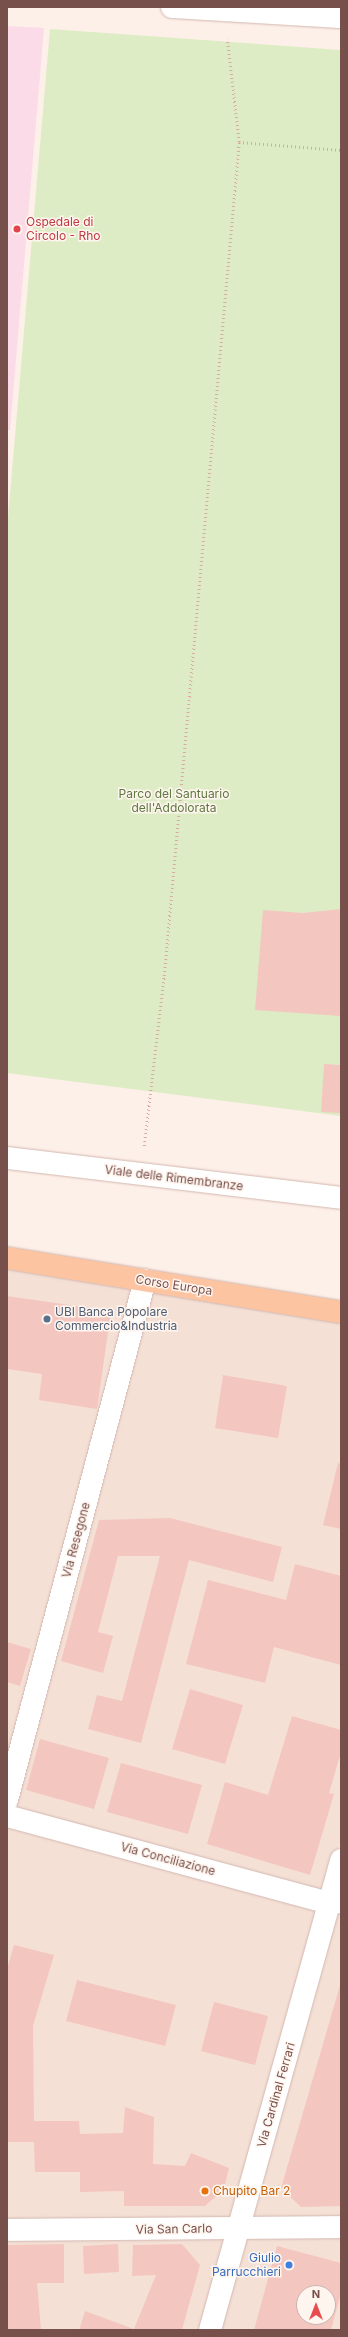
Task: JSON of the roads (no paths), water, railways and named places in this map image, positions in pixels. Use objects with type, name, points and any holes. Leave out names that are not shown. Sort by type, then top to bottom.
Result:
[{"type":"main road","name":"Corso Europa","points":[[7,1258],[341,1312]]},
{"type":"street","points":[[172,7],[341,18]]},
{"type":"street","name":"Viale delle Rimembranze","points":[[7,1158],[341,1198]]},
{"type":"street","name":"Via Resegone","points":[[7,1800],[145,1280]]},
{"type":"street","name":"Via Conciliazione","points":[[7,1816],[335,1902]]},
{"type":"street","name":"Via Cardinal Ferrari","points":[[210,2330],[238,2228],[335,1902],[341,1860]]},
{"type":"street","name":"Via San Carlo","points":[[7,2230],[341,2227]]},
{"type":"place","name":"Ospedale di Circolo - Rho","points":[[17,229]]},
{"type":"place","name":"UBI Banca Popolare Commercio&Industria","points":[[47,1319]]},
{"type":"place","name":"Chupito Bar 2","points":[[205,2191]]},
{"type":"place","name":"Giulio Parrucchieri","points":[[289,2265]]},
{"type":"park label","name":"Parco del Santuario dell'Addolorata","points":[[174,801]]}]
